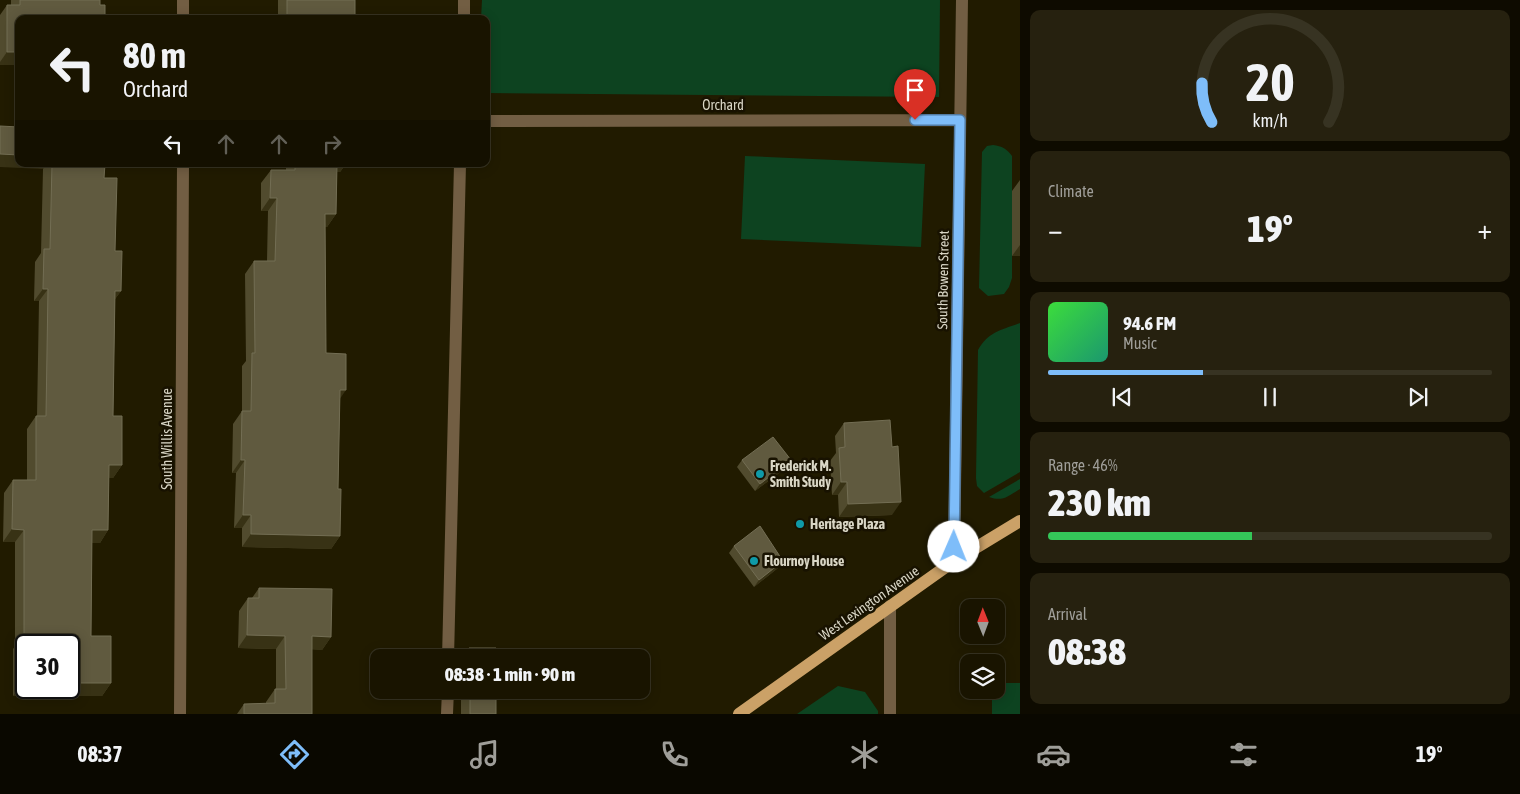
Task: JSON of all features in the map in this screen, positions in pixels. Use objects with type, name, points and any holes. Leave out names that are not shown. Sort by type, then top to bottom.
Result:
[{"type":"main road","name":"West Lexington Avenue","points":[[739,714],[954,561],[1020,521]]},
{"type":"street","points":[[183,0],[183,15]]},
{"type":"street","points":[[464,0],[464,15]]},
{"type":"street","name":"South Bowen Street","points":[[954,561],[962,0]]},
{"type":"street","name":"Orchard","points":[[490,121],[960,120]]},
{"type":"street","name":"South Willis Avenue","points":[[180,714],[183,167]]},
{"type":"street","points":[[448,649],[460,167]]},
{"type":"street","points":[[890,606],[890,714]]},
{"type":"street","points":[[447,714],[448,699]]},
{"type":"green space","points":[[482,0],[940,0],[939,97],[490,93],[490,15],[481,15]]},
{"type":"green space","points":[[993,145],[1004,148],[1012,156],[1012,278],[1004,294],[988,296],[979,288],[982,152],[987,146]]},
{"type":"green space","points":[[745,156],[925,164],[921,247],[741,239]]},
{"type":"green space","points":[[1020,323],[1020,472],[984,493],[977,486],[976,478],[978,350],[991,335]]},
{"type":"green space","points":[[1020,479],[1020,489],[1009,496],[1002,499],[989,497]]},
{"type":"green space","points":[[1005,683],[1020,683],[1020,714],[992,714],[992,699],[1005,699]]},
{"type":"green space","points":[[838,686],[865,692],[878,711],[878,714],[797,714]]},
{"type":"building","points":[[20,0],[100,0],[100,5],[105,5],[105,15],[15,15],[15,52],[7,52],[7,5],[20,5]]},
{"type":"building","points":[[287,0],[355,0],[355,15],[287,15]]},
{"type":"building","points":[[0,126],[15,127],[15,155],[0,154]]},
{"type":"building","points":[[52,167],[105,167],[104,178],[117,178],[115,251],[122,251],[121,291],[115,291],[113,416],[122,416],[122,465],[109,465],[108,530],[92,530],[91,636],[111,636],[111,683],[80,683],[80,634],[24,634],[24,530],[12,529],[13,480],[36,480],[36,416],[46,416],[48,289],[43,289],[44,249],[50,249]]},
{"type":"building","points":[[295,167],[337,167],[336,214],[325,214],[326,353],[346,354],[346,390],[340,390],[338,489],[341,489],[340,536],[251,534],[251,515],[243,515],[245,460],[241,460],[242,411],[251,411],[252,353],[255,353],[254,261],[275,261],[277,198],[270,198],[271,170],[295,170]]},
{"type":"building","points":[[890,420],[892,447],[898,446],[901,502],[848,504],[847,482],[841,482],[839,448],[845,447],[844,423]]},
{"type":"building","name":"Frederick M. Smith Study","points":[[773,437],[791,460],[760,484],[742,460]]},
{"type":"building","name":"Flournoy House","points":[[760,526],[783,561],[759,580],[734,546]]},
{"type":"building","points":[[259,588],[332,589],[331,637],[312,636],[312,714],[244,714],[244,704],[275,703],[275,689],[286,689],[285,636],[247,635],[248,598],[259,598]]},
{"type":"building","points":[[469,648],[496,648],[496,649]]},
{"type":"building","points":[[470,699],[496,699],[496,714],[470,714]]},
{"type":"place","name":"Frederick M. Smith Study","points":[[760,474]]},
{"type":"place","name":"Heritage Plaza","points":[[800,524]]},
{"type":"place","name":"Flournoy House","points":[[754,561]]},
{"type":"route","points":[[915,120],[960,120],[954,547]]}]
